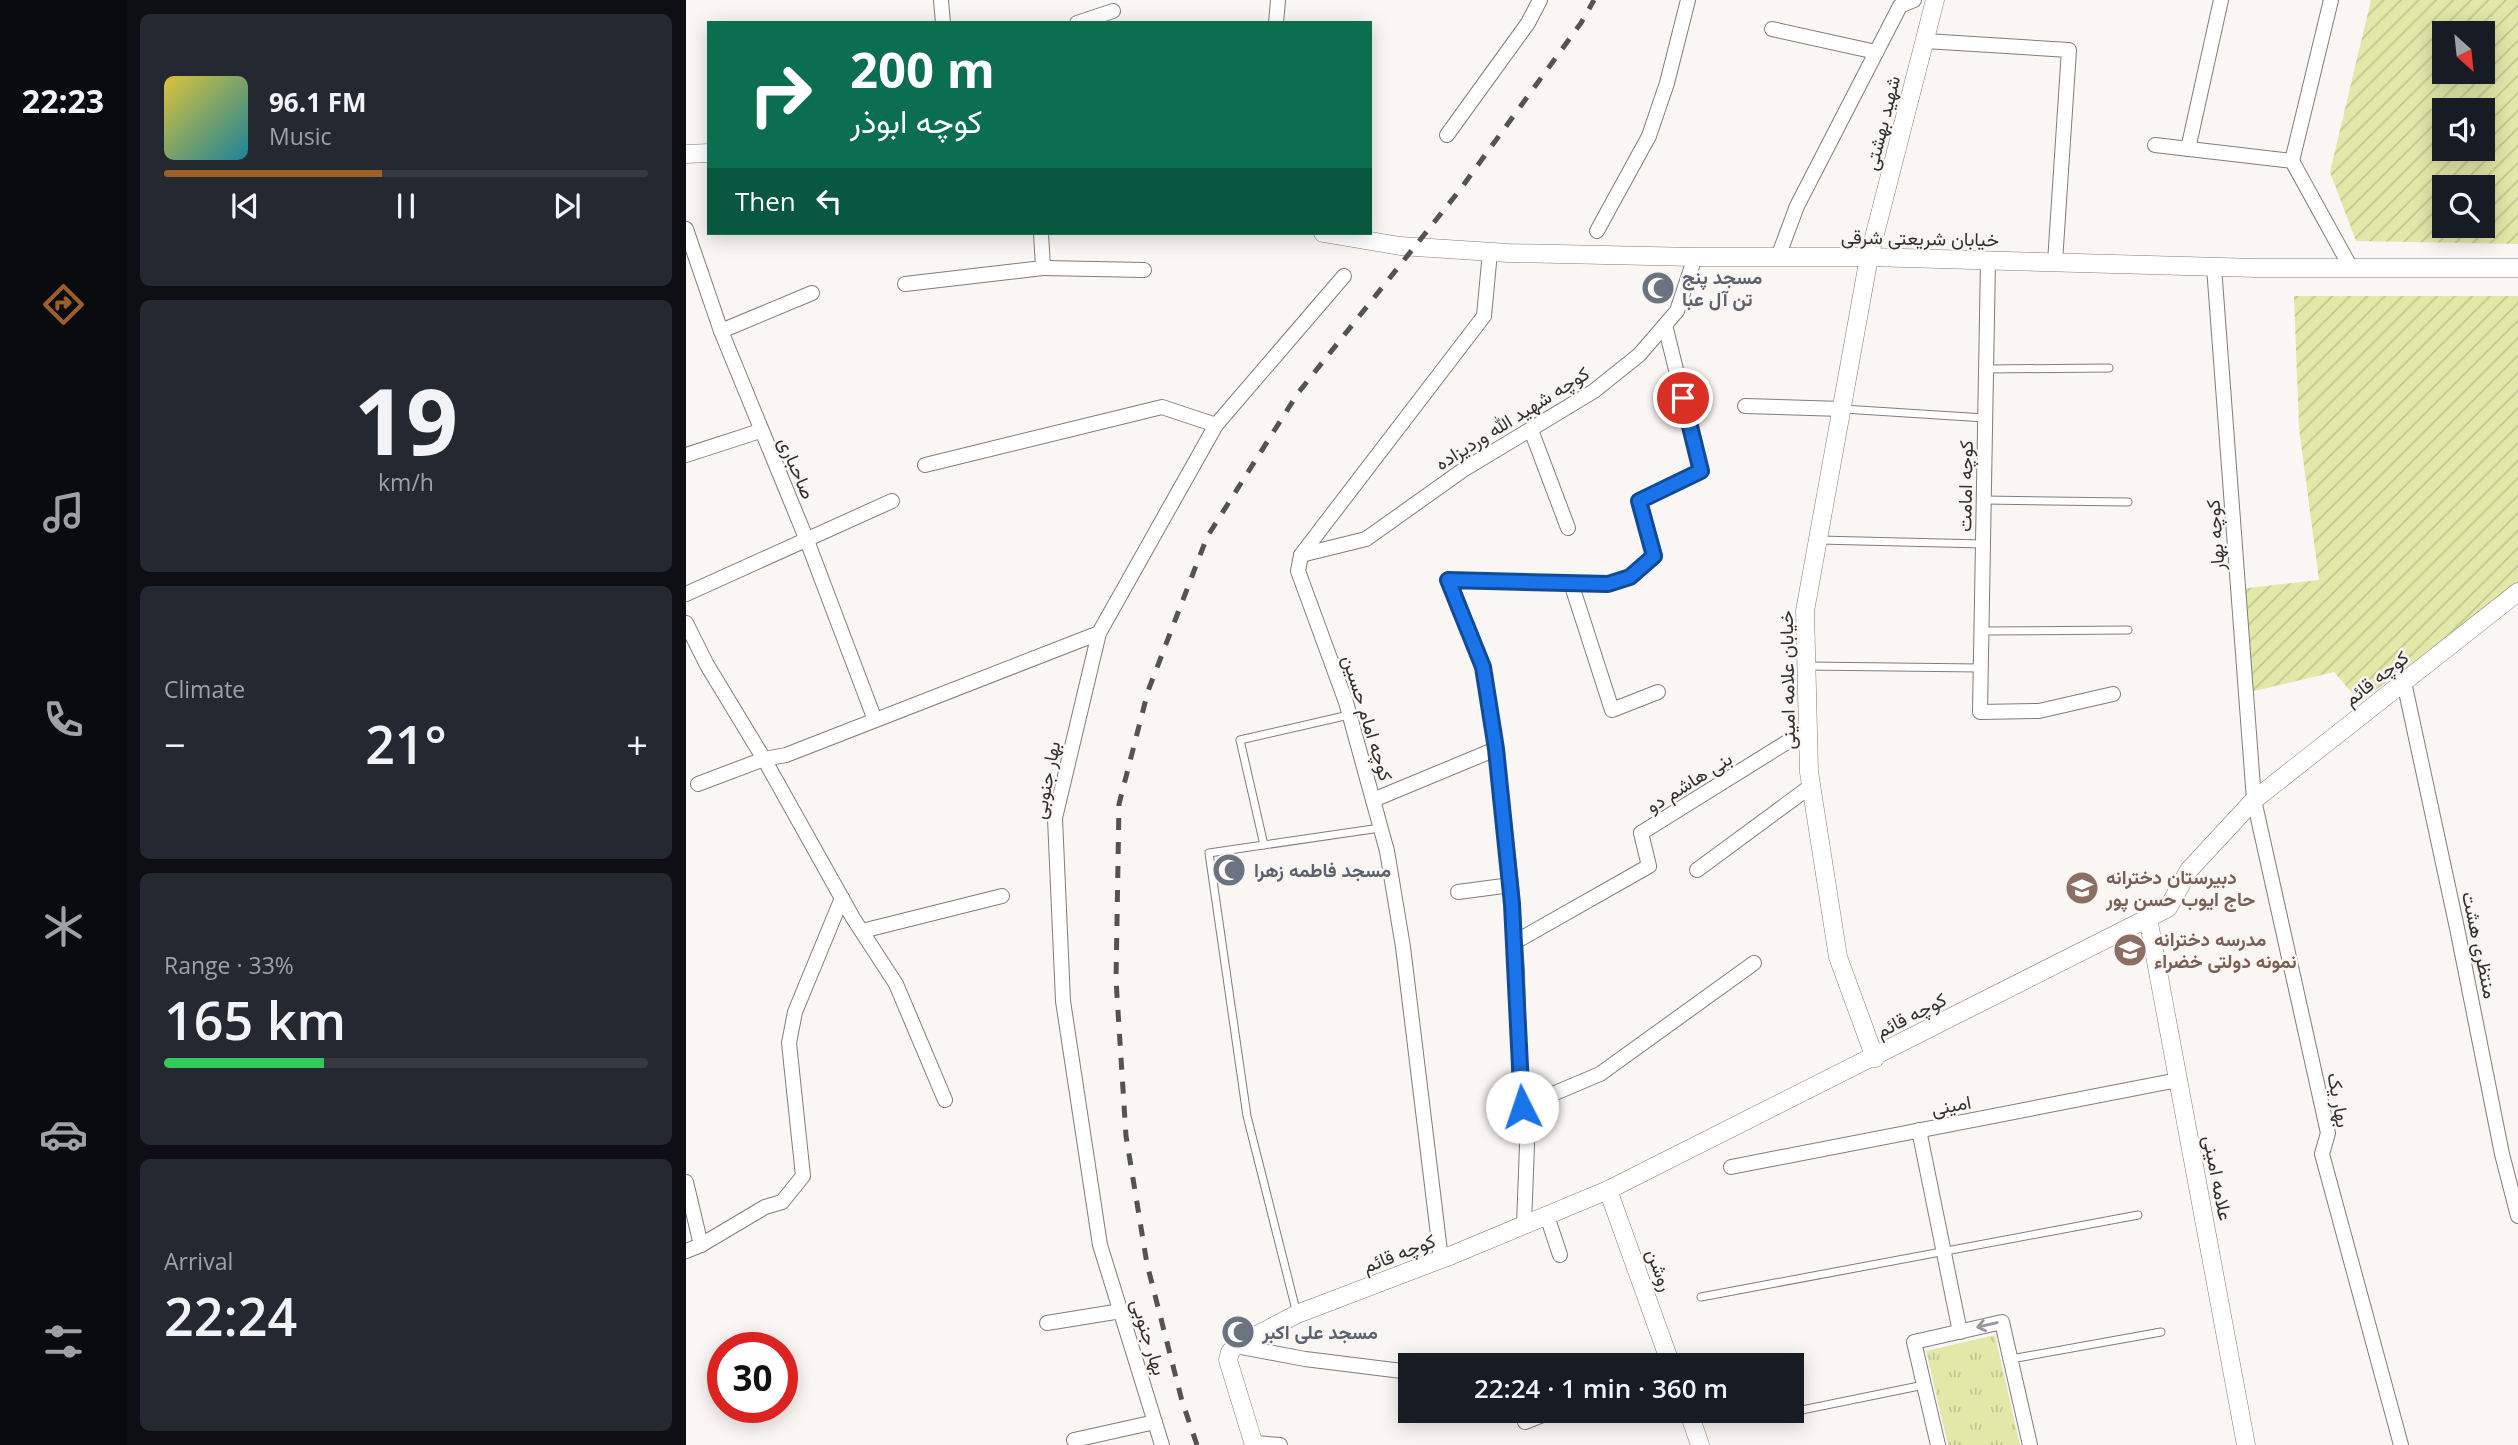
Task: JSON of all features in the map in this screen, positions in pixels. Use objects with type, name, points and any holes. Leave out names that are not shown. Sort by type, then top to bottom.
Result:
[{"type":"street","points":[[941,0],[943,21]]},
{"type":"street","points":[[1276,21],[1278,0]]},
{"type":"street","points":[[1447,135],[1528,23],[1540,0]]},
{"type":"street","points":[[1597,231],[1649,136],[1667,83],[1688,0]]},
{"type":"street","points":[[1778,257],[1797,206],[1900,6],[1914,0]]},
{"type":"street","name":"شهید بهشتی","points":[[1869,257],[1935,0]]},
{"type":"street","points":[[2188,149],[2221,0]]},
{"type":"street","points":[[2331,0],[2292,160],[2351,268]]},
{"type":"street","points":[[1083,21],[1113,11]]},
{"type":"street","points":[[1772,29],[1876,52]]},
{"type":"street","points":[[1925,41],[2069,50],[2055,262]]},
{"type":"street","points":[[2155,145],[2292,160]]},
{"type":"street","points":[[686,153],[707,153]]},
{"type":"street","name":"صاحباری","points":[[686,229],[720,331],[806,538],[874,720]]},
{"type":"street","points":[[1041,235],[1043,268]]},
{"type":"street","name":"خیابان شریعتی شرقی","points":[[1335,235],[1400,246],[1490,252],[1695,257],[1869,257],[2214,267],[2518,268]]},
{"type":"street","points":[[1301,555],[1484,316],[1490,252]]},
{"type":"street","name":"کوچه شهید الله وردیزاده","points":[[1301,555],[1366,539],[1463,470],[1594,391],[1639,355],[1677,311],[1695,257]]},
{"type":"street","name":"خیابان علامه امینی","points":[[1869,257],[1805,611],[1811,786],[1838,957],[1875,1058]]},
{"type":"street","name":"کوچه امامت","points":[[1989,260],[1980,712],[2039,711],[2113,694]]},
{"type":"street","name":"کوچه بهار","points":[[2214,267],[2253,800]]},
{"type":"street","points":[[905,284],[1043,268],[1144,270]]},
{"type":"street","name":"بهار جنوبی","points":[[1163,1445],[1100,1245],[1063,1001],[1055,818],[1099,633],[1216,425],[1344,276]]},
{"type":"street","points":[[720,331],[812,293]]},
{"type":"street","points":[[1524,1226],[1527,1145],[1522,1107],[1511,885],[1496,749],[1483,667],[1448,580],[1608,584],[1630,577],[1654,556],[1639,501],[1701,471],[1665,325]]},
{"type":"street","points":[[1745,406],[1842,409]]},
{"type":"street","points":[[925,465],[1163,407],[1216,425]]},
{"type":"street","points":[[1531,430],[1568,528]]},
{"type":"street","points":[[686,455],[760,431]]},
{"type":"street","points":[[686,594],[892,501]]},
{"type":"street","name":"کوچه امام حسین","points":[[1301,555],[1297,571],[1350,715],[1387,851],[1403,947],[1441,1259]]},
{"type":"street","points":[[1572,583],[1612,710],[1658,692]]},
{"type":"street","name":"کوچه قائم","points":[[1236,1346],[1297,1314],[1524,1226],[1608,1190],[1875,1058],[2168,908],[2189,870],[2253,800],[2518,592]]},
{"type":"street","points":[[686,623],[707,665],[764,759],[842,898],[896,984],[946,1100]]},
{"type":"street","points":[[698,784],[764,759],[786,755],[1099,633]]},
{"type":"street","name":"منتظری هشت","points":[[2404,682],[2458,928],[2502,1154],[2518,1216]]},
{"type":"street","name":"بنی هاشم دو","points":[[1515,942],[1649,866],[1642,834],[1808,729]]},
{"type":"street","points":[[1373,800],[1496,749]]},
{"type":"street","points":[[1697,870],[1811,786]]},
{"type":"street","name":"بهار یک","points":[[2253,800],[2328,1133],[2322,1154],[2401,1445]]},
{"type":"street","points":[[1458,892],[1511,885]]},
{"type":"street","points":[[862,931],[1002,896]]},
{"type":"street","points":[[686,1251],[765,1207],[782,1202],[803,1176],[789,1042],[795,1012],[842,898]]},
{"type":"street","name":"علامه امینی","points":[[2148,918],[2246,1445]]},
{"type":"street","points":[[1522,1107],[1600,1074],[1754,963]]},
{"type":"street","name":"امینی","points":[[1731,1167],[2178,1080]]},
{"type":"street","points":[[1919,1130],[1960,1332]]},
{"type":"street","points":[[686,1182],[701,1245]]},
{"type":"street","name":"روشن","points":[[1608,1190],[1664,1353]]},
{"type":"street","points":[[1547,1216],[1560,1255]]},
{"type":"street","points":[[1047,1323],[1121,1311]]},
{"type":"street","points":[[1938,1445],[1914,1342],[2002,1322],[2030,1445]]},
{"type":"street","points":[[1280,1445],[1254,1444],[1228,1360],[1230,1352],[1236,1346],[1305,1359],[1398,1371]]},
{"type":"street","points":[[1074,1440],[1155,1422]]},
{"type":"street","points":[[1692,1423],[1700,1445]]},
{"type":"lane","points":[[1986,369],[2109,368]]},
{"type":"lane","points":[[1842,409],[1985,418]]},
{"type":"lane","points":[[1984,500],[2128,502]]},
{"type":"lane","points":[[1818,540],[1983,544]]},
{"type":"lane","points":[[1981,631],[2129,630]]},
{"type":"lane","points":[[1806,666],[1980,668]]},
{"type":"lane","points":[[1264,845],[1240,740],[1350,715]]},
{"type":"lane","points":[[1297,1314],[1247,1116],[1209,853],[1381,828]]},
{"type":"lane","points":[[1702,1297],[2138,1215]]},
{"type":"lane","points":[[2010,1359],[2161,1332]]},
{"type":"lane","points":[[1804,1410],[1924,1385]]},
{"type":"green space","points":[[2371,0],[2518,0],[2518,244],[2356,241],[2330,172]]},
{"type":"green space","points":[[2294,296],[2518,296],[2518,583],[2360,702],[2334,672],[2250,692],[2240,589],[2319,580],[2299,428]]},
{"type":"green space","points":[[1995,1335],[2020,1445],[1948,1445],[1926,1351]]},
{"type":"railway","points":[[1197,1445],[1182,1401],[1147,1264],[1126,1136],[1116,980],[1119,804],[1148,691],[1207,537],[1298,393],[1459,191],[1581,23],[1594,0]]},
{"type":"place","name":"مسجد پنج تن آل عبا","points":[[1658,288]]},
{"type":"place","name":"مسجد فاطمه زهرا","points":[[1229,870]]},
{"type":"place","name":"دبیرستان دخترانه حاج ایوب حسن پور","points":[[2082,888]]},
{"type":"place","name":"مدرسه دخترانه نمونه دولتی خضراء","points":[[2130,950]]},
{"type":"place","name":"مسجد علی اکبر","points":[[1238,1332]]},
{"type":"route","points":[[1522,1107],[1511,885],[1496,749],[1483,667],[1448,580],[1608,584],[1630,577],[1654,556],[1639,501],[1701,471],[1683,398]]}]
